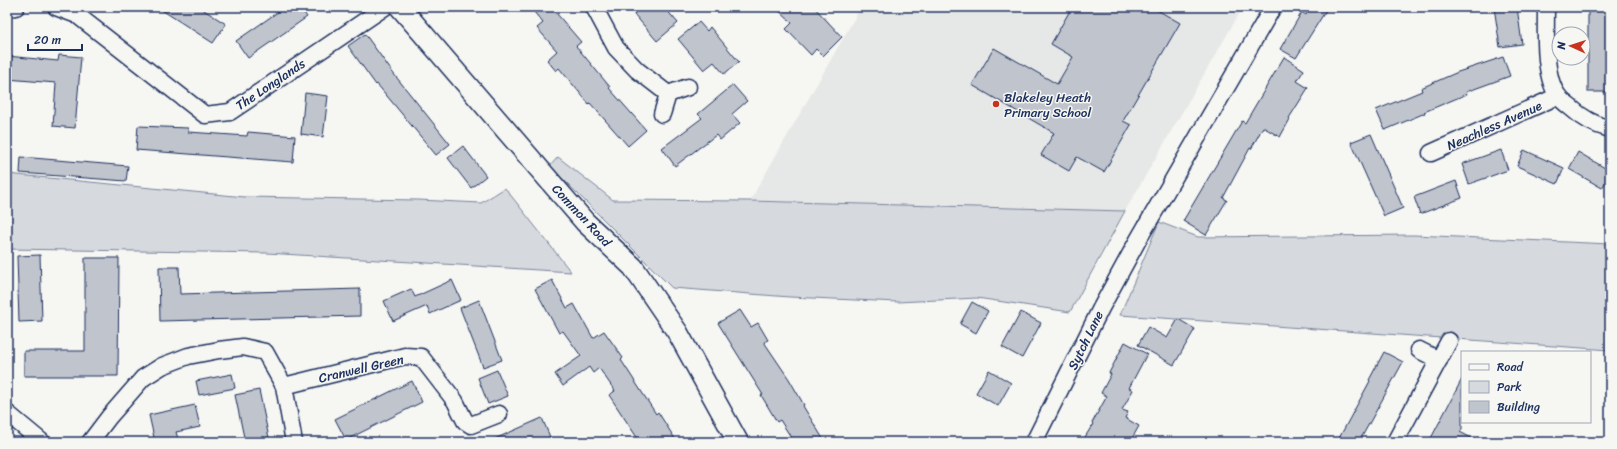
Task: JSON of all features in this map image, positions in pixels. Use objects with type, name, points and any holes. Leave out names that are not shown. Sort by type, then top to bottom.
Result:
[{"type":"street","points":[[7,8],[16,7]]},
{"type":"street","name":"The Longlands","points":[[56,7],[77,15],[205,114],[230,112],[385,7]]},
{"type":"street","name":"Common Road","points":[[400,7],[585,222],[633,267],[678,333],[738,442]]},
{"type":"street","points":[[594,7],[616,48],[637,70],[668,94]]},
{"type":"street","name":"Sytch Lane","points":[[1034,442],[1101,308],[1138,240],[1273,7]]},
{"type":"street","points":[[1546,7],[1546,55],[1550,77],[1558,96],[1577,114],[1597,125],[1610,129]]},
{"type":"street","points":[[668,94],[688,87]]},
{"type":"street","points":[[662,114],[668,94]]},
{"type":"street","name":"Neachless Avenue","points":[[1431,153],[1558,96]]},
{"type":"street","points":[[1395,442],[1449,341]]},
{"type":"street","points":[[90,442],[109,417],[144,378],[162,366],[188,356],[243,347],[265,352],[284,386],[294,442]]},
{"type":"street","points":[[1418,350],[1439,360]]},
{"type":"street","name":"Cranwell Green","points":[[284,386],[405,356],[422,357],[455,401],[465,421],[471,425],[498,414]]},
{"type":"street","points":[[7,412],[42,442]]},
{"type":"shaded area","name":"Blakeley Heath Primary School","points":[[861,7],[1243,7],[1125,211],[750,201]]},
{"type":"green space","points":[[558,157],[613,200],[750,201],[1125,211],[1070,312],[977,298],[898,302],[790,297],[672,288],[550,166]]},
{"type":"green space","points":[[7,174],[245,197],[418,200],[481,203],[505,188],[571,272],[267,253],[7,249]]},
{"type":"green space","points":[[1159,222],[1198,237],[1414,235],[1610,244],[1610,350],[1120,315]]},
{"type":"building","points":[[157,7],[199,7],[226,24],[213,43]]},
{"type":"building","points":[[285,7],[300,7],[307,17],[248,58],[236,41]]},
{"type":"building","points":[[530,7],[551,7],[581,42],[576,46],[610,87],[609,88],[646,130],[628,146],[590,103],[589,104],[559,68],[556,71],[547,60],[557,51],[537,28],[543,23]]},
{"type":"building","points":[[642,7],[664,7],[678,23],[657,41],[634,14]]},
{"type":"building","points":[[775,7],[814,7],[842,37],[823,56],[816,49],[811,55],[786,29],[792,23]]},
{"type":"building","points":[[1072,7],[1152,7],[1180,23],[1123,121],[1131,125],[1104,172],[1077,157],[1069,171],[1041,155],[1054,133],[972,85],[994,48],[1057,84],[1073,57],[1051,44]]},
{"type":"building","points":[[1310,7],[1328,7],[1296,58],[1280,49],[1302,12],[1306,15]]},
{"type":"building","points":[[1494,7],[1517,7],[1522,44],[1500,47]]},
{"type":"building","points":[[1588,7],[1608,7],[1608,92],[1588,92],[1588,66],[1591,66],[1591,26],[1588,26]]},
{"type":"building","points":[[699,22],[707,31],[710,27],[739,62],[724,74],[714,62],[704,70],[678,39]]},
{"type":"building","points":[[365,34],[393,73],[450,144],[436,155],[377,84],[376,85],[348,46]]},
{"type":"building","points":[[59,55],[81,57],[75,128],[53,126],[56,83],[7,79],[7,56],[58,61]]},
{"type":"building","points":[[1284,57],[1304,70],[1297,81],[1308,88],[1289,118],[1290,119],[1280,137],[1263,127],[1223,198],[1227,200],[1206,235],[1183,221],[1242,121],[1245,123]]},
{"type":"building","points":[[1503,57],[1510,76],[1466,92],[1467,94],[1385,130],[1376,110],[1422,91],[1421,88],[1458,72]]},
{"type":"building","points":[[733,85],[747,101],[732,114],[740,123],[720,140],[716,135],[675,166],[662,148],[702,118],[698,114]]},
{"type":"building","points":[[305,93],[328,96],[323,137],[301,134]]},
{"type":"building","points":[[138,126],[188,128],[188,132],[247,136],[248,132],[295,136],[293,162],[136,150]]},
{"type":"building","points":[[1371,134],[1403,208],[1384,216],[1351,142]]},
{"type":"building","points":[[463,146],[486,176],[471,188],[448,158]]},
{"type":"building","points":[[1501,150],[1508,170],[1469,184],[1462,164]]},
{"type":"building","points":[[1524,150],[1564,168],[1557,184],[1517,166]]},
{"type":"building","points":[[1578,152],[1610,171],[1610,175],[1602,188],[1569,169]]},
{"type":"building","points":[[21,157],[128,166],[126,181],[20,173]]},
{"type":"building","points":[[1456,181],[1462,198],[1420,214],[1414,197]]},
{"type":"building","points":[[40,255],[42,321],[19,322],[17,256]]},
{"type":"building","points":[[85,258],[119,258],[118,376],[24,376],[24,351],[85,351]]},
{"type":"building","points":[[159,267],[179,267],[180,294],[360,289],[360,316],[160,321]]},
{"type":"building","points":[[452,280],[461,300],[430,314],[427,306],[393,321],[384,301],[411,289],[415,297]]},
{"type":"building","points":[[552,280],[567,308],[574,304],[593,338],[604,331],[623,358],[621,360],[656,414],[658,412],[677,442],[640,442],[609,395],[615,391],[599,368],[593,373],[589,367],[563,386],[555,374],[581,356],[563,331],[559,333],[535,289]]},
{"type":"building","points":[[479,300],[502,360],[483,367],[460,308]]},
{"type":"building","points":[[972,302],[988,311],[976,333],[960,324]]},
{"type":"building","points":[[740,310],[751,327],[758,323],[768,340],[764,342],[789,379],[804,405],[803,406],[825,442],[794,442],[780,420],[777,422],[761,395],[763,395],[718,323]]},
{"type":"building","points":[[1021,312],[1041,323],[1022,358],[1002,347]]},
{"type":"building","points":[[1178,319],[1195,329],[1174,365],[1138,345],[1148,327],[1167,338]]},
{"type":"building","points":[[1125,342],[1147,354],[1129,388],[1133,390],[1122,410],[1128,412],[1125,418],[1139,426],[1130,442],[1082,442],[1107,396],[1101,393],[1111,374],[1109,373]]},
{"type":"building","points":[[1384,352],[1403,362],[1359,442],[1337,442],[1370,381],[1369,380]]},
{"type":"building","points":[[497,370],[508,396],[488,404],[478,378]]},
{"type":"building","points":[[989,370],[1011,383],[998,406],[976,393]]},
{"type":"building","points":[[232,374],[235,388],[199,395],[196,381]]},
{"type":"building","points":[[412,381],[422,402],[346,440],[335,419]]},
{"type":"building","points":[[1461,381],[1462,429],[1460,432],[1479,442],[1429,442]]},
{"type":"building","points":[[259,390],[269,438],[245,442],[235,395]]},
{"type":"building","points":[[195,405],[200,427],[176,432],[179,442],[155,442],[149,415]]},
{"type":"building","points":[[542,418],[550,437],[538,442],[488,442]]},
{"type":"place","name":"Blakeley Heath Primary School","points":[[996,104]]}]
